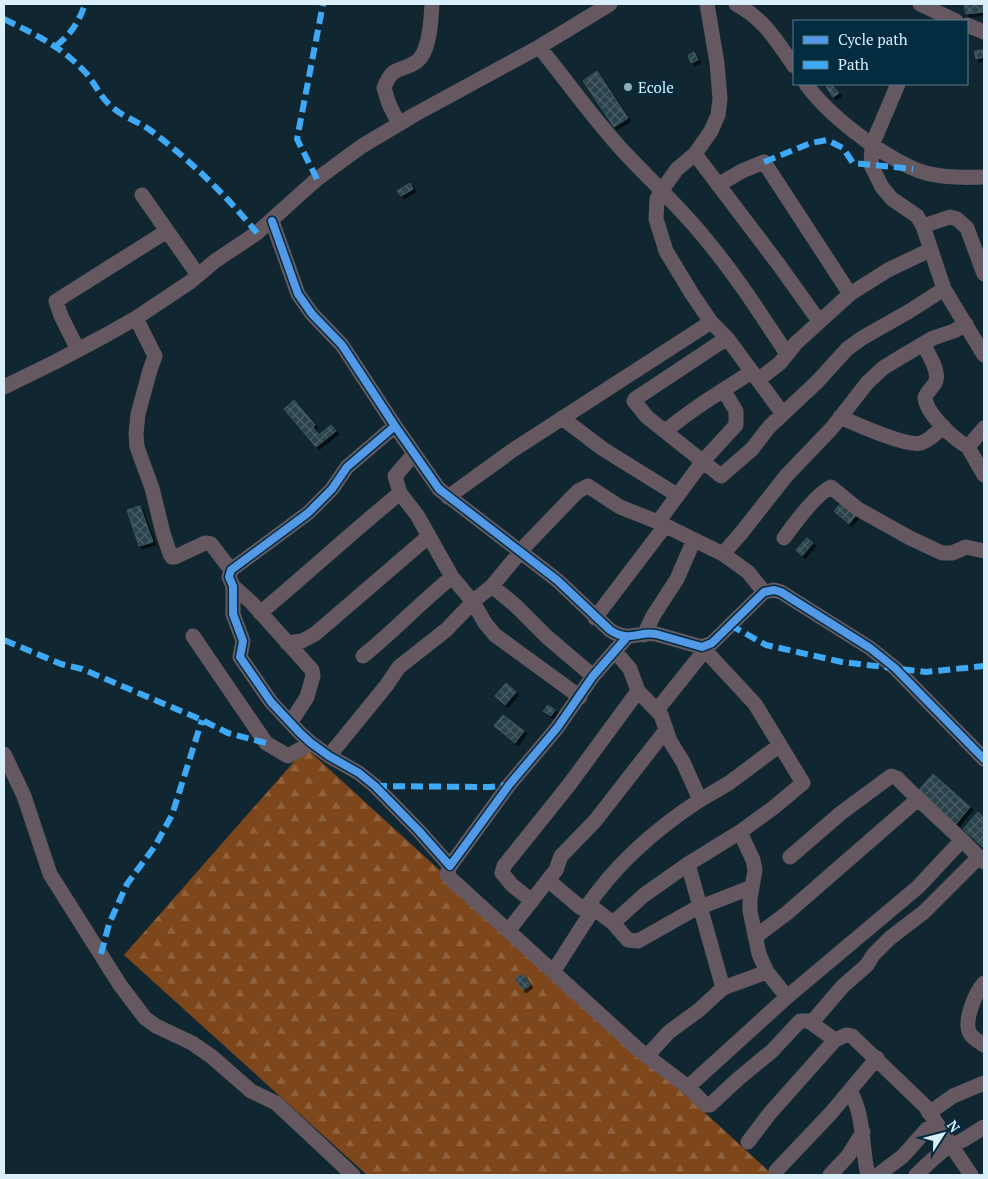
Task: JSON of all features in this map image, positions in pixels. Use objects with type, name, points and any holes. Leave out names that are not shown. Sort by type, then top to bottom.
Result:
[{"type":"street","points":[[4,387],[136,318],[198,276],[272,221],[317,179],[362,146],[539,47],[588,8],[610,4]]},
{"type":"street","points":[[706,4],[717,63],[720,99],[718,115],[711,131],[695,154],[677,169],[657,199],[656,210],[660,235],[666,251],[711,322],[727,338],[783,414]]},
{"type":"street","points":[[736,4],[749,11],[764,24],[793,65]]},
{"type":"street","points":[[920,4],[933,16],[951,20]]},
{"type":"street","points":[[399,124],[389,104],[384,88],[391,74],[420,59],[426,46],[428,8]]},
{"type":"street","points":[[968,26],[984,32]]},
{"type":"street","points":[[539,47],[572,88],[583,106],[700,232],[731,272],[787,354]]},
{"type":"street","points":[[807,85],[837,116],[872,145],[913,168],[954,178],[984,177]]},
{"type":"street","points":[[898,85],[872,145],[871,165],[882,187],[892,199],[917,216],[923,226],[944,289],[984,355]]},
{"type":"street","points":[[695,154],[819,321]]},
{"type":"street","points":[[718,185],[742,171],[764,162],[850,294]]},
{"type":"street","points":[[142,195],[198,276]]},
{"type":"street","points":[[923,226],[950,217],[962,222],[969,233],[984,274]]},
{"type":"street","points":[[272,221],[298,294],[304,305],[342,344],[395,426],[439,489],[557,580],[595,618],[616,634],[627,637],[656,634],[703,648],[749,697],[763,716],[802,781],[802,785],[740,832],[688,864],[644,895],[613,923]]},
{"type":"street","points":[[78,350],[61,316],[56,301],[167,231]]},
{"type":"street","points":[[666,431],[683,416],[724,391],[776,366],[819,321],[850,294],[881,274],[930,250]]},
{"type":"street","points":[[727,338],[634,400],[641,412],[718,474],[723,475],[752,449],[769,428],[818,382],[847,349],[944,289]]},
{"type":"street","points":[[136,318],[155,356],[138,414],[137,448],[152,488],[170,554],[172,557],[204,543],[212,544],[230,570],[229,577],[233,586],[242,593],[313,673],[307,697],[291,722]]},
{"type":"street","points":[[448,497],[513,450],[711,322]]},
{"type":"street","points":[[722,554],[742,532],[786,476],[832,428],[864,386],[883,368],[933,338],[954,331],[966,324]]},
{"type":"street","points":[[923,344],[937,376],[936,382],[926,394],[928,407],[958,442],[971,450],[984,474]]},
{"type":"street","points":[[595,618],[661,524],[677,495],[736,425],[736,412],[724,391]]},
{"type":"street","points":[[840,417],[869,430],[907,443],[917,444],[928,440],[943,426]]},
{"type":"street","points":[[562,418],[603,448],[677,495]]},
{"type":"street","points":[[230,570],[308,512],[332,489],[347,467],[395,426]]},
{"type":"street","points":[[968,447],[984,428]]},
{"type":"street","points":[[414,454],[395,476],[400,493],[417,515],[452,577],[473,602],[485,623],[500,639],[580,697]]},
{"type":"street","points":[[330,756],[399,667],[446,630],[473,602],[492,586],[520,552],[578,491],[586,486],[591,486],[620,507],[661,524],[722,554],[748,572],[764,592]]},
{"type":"street","points":[[784,538],[806,510],[830,487],[858,508],[910,538],[942,553],[952,553],[968,547],[984,551]]},
{"type":"street","points":[[260,613],[400,493]]},
{"type":"street","points":[[287,643],[302,641],[315,634],[429,536]]},
{"type":"street","points":[[644,635],[653,616],[677,578],[694,540]]},
{"type":"street","points":[[362,656],[397,628],[412,611],[452,577]]},
{"type":"street","points":[[233,586],[234,618],[243,641],[240,657],[267,696],[310,743],[359,773],[375,786],[419,830],[450,866]]},
{"type":"street","points":[[492,586],[593,676]]},
{"type":"street","points":[[657,710],[703,648],[712,643],[764,592],[774,590],[870,648],[895,668],[984,759]]},
{"type":"street","points":[[193,636],[266,742],[288,756],[310,743]]},
{"type":"street","points":[[627,637],[593,676],[548,741],[509,785],[450,866],[447,876],[647,1056],[688,1087],[706,1105],[710,1105],[772,1051],[800,1021],[810,1022],[835,1040]]},
{"type":"street","points":[[615,652],[630,669],[638,691],[657,710],[663,720],[671,744],[683,762],[700,800]]},
{"type":"street","points":[[532,901],[505,878],[502,871],[504,866],[569,785],[638,691]]},
{"type":"street","points":[[509,930],[556,870],[561,856],[595,821],[666,730]]},
{"type":"street","points":[[553,972],[591,906],[624,862],[648,838],[780,746]]},
{"type":"street","points":[[4,754],[24,796],[50,874],[120,985],[145,1018],[156,1026],[192,1043],[211,1056],[251,1091],[276,1103],[354,1175]]},
{"type":"street","points":[[790,857],[841,813],[891,776],[897,778],[982,859],[924,912],[890,938],[873,955],[868,965],[843,986],[810,1022]]},
{"type":"street","points":[[755,937],[799,902],[918,799]]},
{"type":"street","points":[[740,832],[753,860],[754,870],[750,911],[759,954],[767,972],[787,997]]},
{"type":"street","points":[[688,1087],[787,997],[918,887],[962,840]]},
{"type":"street","points":[[688,864],[723,988]]},
{"type":"street","points":[[548,880],[581,908],[584,909],[591,906]]},
{"type":"street","points":[[591,906],[613,923],[628,940],[638,941],[700,907],[752,887]]},
{"type":"street","points":[[647,1056],[669,1032],[699,1010],[723,988],[767,972]]},
{"type":"street","points":[[984,984],[974,1001],[967,1023],[970,1035],[984,1045]]},
{"type":"street","points":[[748,1142],[770,1113],[835,1040],[846,1035],[852,1036],[877,1058],[898,1081],[926,1106],[971,1175]]},
{"type":"street","points":[[776,1171],[850,1091],[877,1058]]},
{"type":"street","points":[[878,1175],[903,1156],[953,1096],[984,1083]]},
{"type":"street","points":[[850,1091],[855,1099],[863,1132],[868,1175]]},
{"type":"street","points":[[916,1175],[933,1159],[984,1127]]},
{"type":"street","points":[[830,1175],[848,1156],[863,1132]]},
{"type":"green space","points":[[306,748],[773,1175],[367,1175],[124,955]]},
{"type":"building","points":[[964,4],[983,4],[984,12],[966,14]]},
{"type":"building","points":[[983,50],[984,57],[976,59],[974,51]]},
{"type":"building","points":[[694,52],[698,60],[691,63],[688,55]]},
{"type":"building","points":[[597,71],[628,118],[614,127],[583,81]]},
{"type":"building","points":[[832,85],[839,93],[833,97],[826,87]]},
{"type":"building","points":[[410,183],[413,189],[401,196],[397,191]]},
{"type":"building","points":[[294,400],[315,425],[313,427],[319,435],[331,425],[336,431],[316,447],[284,409]]},
{"type":"building","points":[[841,503],[856,515],[849,524],[834,511]]},
{"type":"building","points":[[140,506],[153,542],[139,546],[127,510]]},
{"type":"building","points":[[807,538],[813,543],[802,556],[796,550]]},
{"type":"building","points":[[506,683],[516,692],[505,705],[495,696]]},
{"type":"building","points":[[548,705],[555,710],[551,716],[543,711]]},
{"type":"building","points":[[503,715],[524,731],[515,743],[494,726]]},
{"type":"building","points":[[933,774],[970,807],[956,824],[918,791]]},
{"type":"building","points":[[978,812],[984,818],[984,848],[963,829]]},
{"type":"building","points":[[523,974],[530,985],[523,990],[515,979]]},
{"type":"marked path","points":[[56,46],[74,27],[85,4]]},
{"type":"marked path","points":[[317,179],[297,139],[323,4]]},
{"type":"marked path","points":[[4,19],[27,30],[67,55],[86,73],[111,106],[121,114],[150,130],[179,153],[233,205],[257,233]]},
{"type":"marked path","points":[[764,162],[811,143],[827,140],[843,148],[853,163],[913,169]]},
{"type":"marked path","points":[[730,625],[766,645],[842,662],[926,672],[984,666]]},
{"type":"marked path","points":[[4,640],[61,664],[82,669],[228,733],[266,743]]},
{"type":"marked path","points":[[101,954],[109,924],[127,884],[155,846],[172,815],[202,720]]},
{"type":"marked path","points":[[375,786],[490,787],[509,785]]},
{"type":"cycle path","points":[[272,221],[298,294],[312,314],[342,345],[439,489],[557,580],[610,630],[623,636],[656,634],[702,647],[712,643],[764,592],[774,590],[781,592],[870,648],[895,668],[984,759]]},
{"type":"cycle path","points":[[395,426],[347,467],[332,489],[308,513],[231,570],[229,577],[233,586],[233,614],[243,641],[240,657],[271,702],[300,733],[329,756],[359,773],[375,786],[450,866],[509,785],[557,728],[593,676],[627,637]]},
{"type":"place","name":"Ecole","points":[[628,87]]}]
